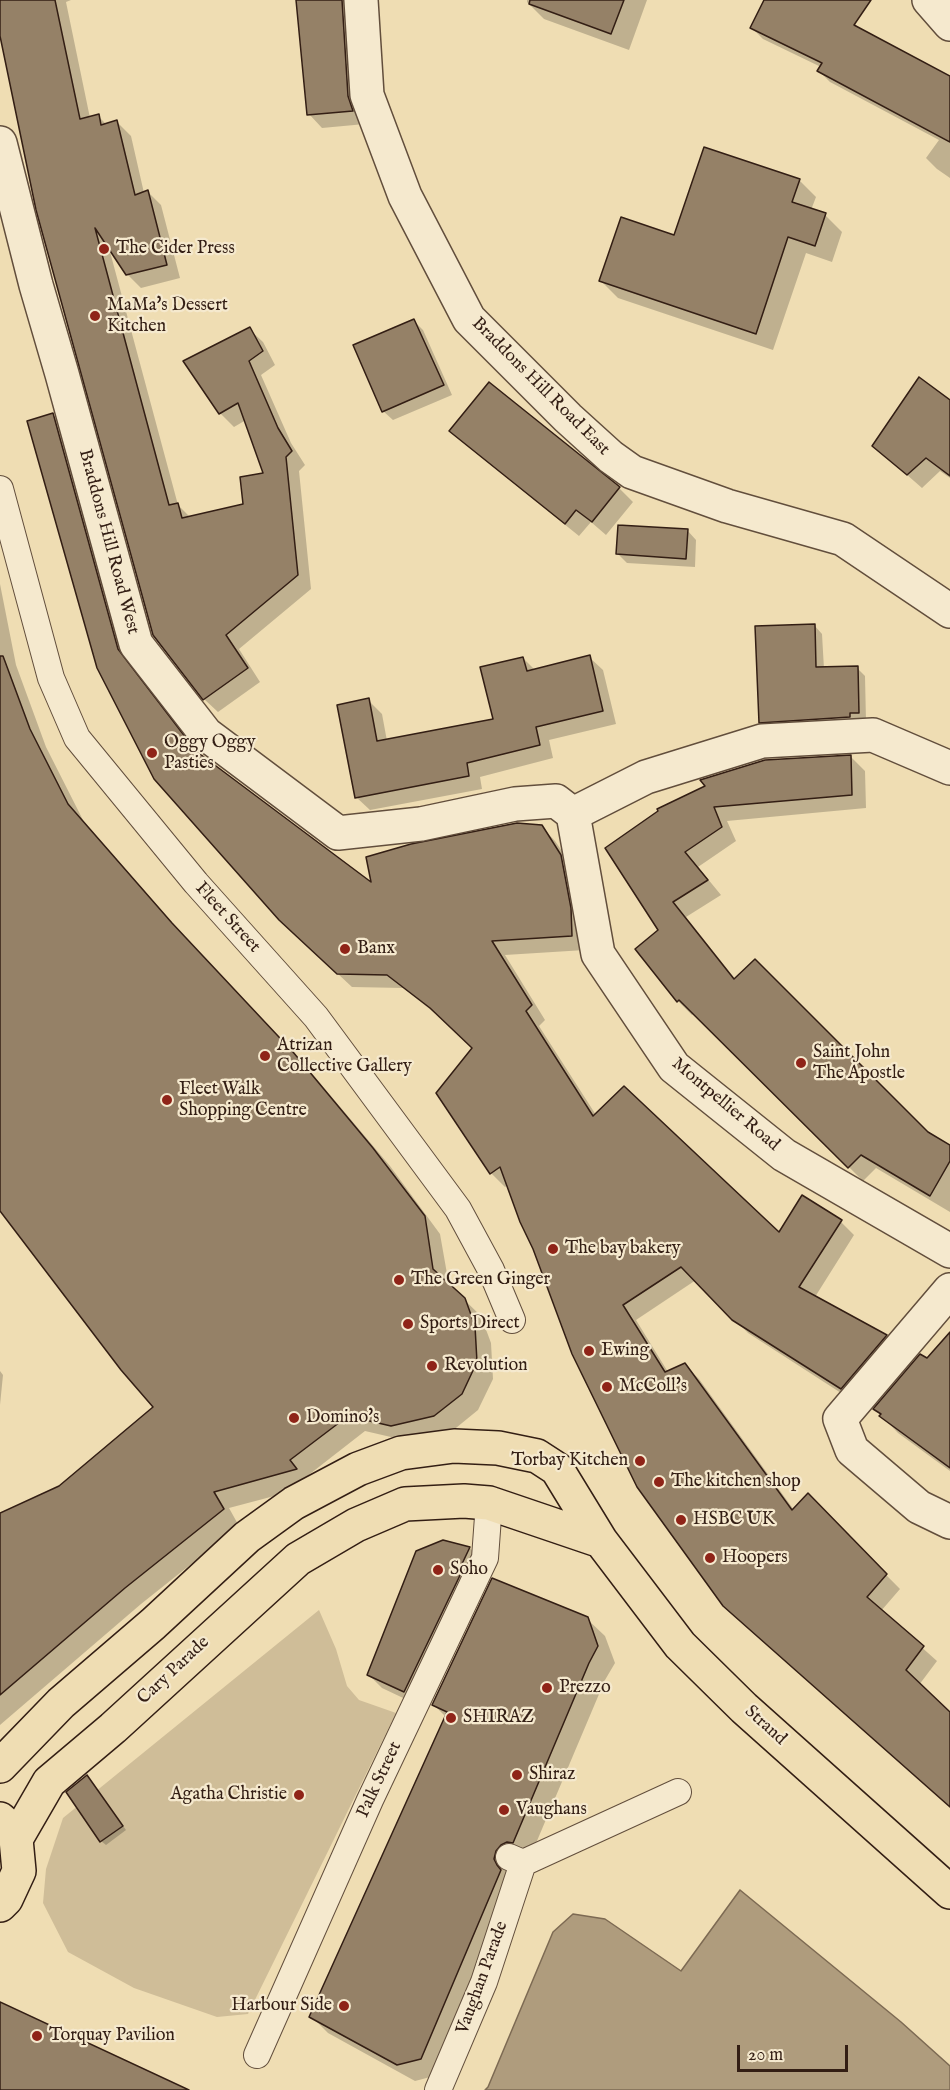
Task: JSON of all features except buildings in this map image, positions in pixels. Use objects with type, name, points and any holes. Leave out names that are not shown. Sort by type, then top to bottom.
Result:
[{"type":"main road","name":"Strand","points":[[0,1766],[61,1703],[153,1624],[247,1537],[294,1503],[358,1469],[401,1453],[454,1446],[498,1448],[537,1456],[557,1469],[601,1541],[680,1645],[744,1708],[950,1892]]},
{"type":"main road","name":"Cary Parade","points":[[8,1829],[49,1782],[113,1728],[298,1559],[356,1526],[405,1504],[464,1501],[489,1503]]},
{"type":"main road","points":[[489,1503],[601,1541]]},
{"type":"main road","points":[[0,1905],[6,1899],[20,1870],[8,1829]]},
{"type":"street","name":"Braddons Hill Road East","points":[[361,0],[367,94],[405,196],[470,319],[568,418],[611,457],[632,472],[727,506],[843,539],[950,611]]},
{"type":"street","points":[[929,0],[950,24]]},
{"type":"street","name":"Braddons Hill Road West","points":[[0,144],[36,285],[136,644],[206,734],[338,833],[421,824],[515,804],[556,801],[573,814]]},
{"type":"street","name":"Fleet Street","points":[[0,489],[51,678],[76,738],[196,883],[316,1017],[458,1209],[491,1270],[512,1320]]},
{"type":"street","points":[[573,814],[646,777],[762,741],[873,735],[950,768]]},
{"type":"street","name":"Montpellier Road","points":[[573,814],[598,954],[674,1067],[784,1155],[950,1251]]},
{"type":"street","points":[[950,1290],[840,1419],[852,1450],[920,1507],[950,1522]]},
{"type":"street","name":"Palk Street","points":[[257,2055],[370,1800],[485,1558],[489,1503]]},
{"type":"street","name":"Vaughan Parade","points":[[438,2090],[484,1982],[516,1860],[678,1792]]},
{"type":"shaded area","points":[[319,1610],[336,1649],[347,1686],[359,1700],[396,1713],[248,2014],[217,2017],[134,1988],[68,1952],[43,1903],[46,1869],[63,1818]]},
{"type":"shaded area","points":[[740,1890],[901,2022],[950,2066],[950,2090],[485,2090],[553,1932],[573,1914],[605,1919],[681,1971]]},
{"type":"place","name":"The Cider Press","points":[[104,249]]},
{"type":"place","name":"MaMa's Dessert Kitchen","points":[[95,316]]},
{"type":"place","name":"Oggy Oggy Pasties","points":[[152,753]]},
{"type":"place","name":"Banx","points":[[345,949]]},
{"type":"place","name":"Atrizan Collective Gallery","points":[[265,1056]]},
{"type":"place","name":"Saint John The Apostle","points":[[801,1063]]},
{"type":"place","name":"Fleet Walk Shopping Centre","points":[[167,1100]]},
{"type":"place","name":"The bay bakery","points":[[553,1249]]},
{"type":"place","name":"The Green Ginger","points":[[399,1280]]},
{"type":"place","name":"Sports Direct","points":[[408,1324]]},
{"type":"place","name":"Ewing","points":[[589,1351]]},
{"type":"place","name":"Revolution","points":[[432,1366]]},
{"type":"place","name":"McColl's","points":[[607,1387]]},
{"type":"place","name":"Domino's","points":[[294,1418]]},
{"type":"place","name":"Torbay Kitchen","points":[[640,1461]]},
{"type":"place","name":"The kitchen shop","points":[[659,1482]]},
{"type":"place","name":"HSBC UK","points":[[681,1520]]},
{"type":"place","name":"Hoopers","points":[[710,1558]]},
{"type":"place","name":"Soho","points":[[438,1570]]},
{"type":"place","name":"Prezzo","points":[[547,1688]]},
{"type":"place","name":"SHIRAZ","points":[[451,1718]]},
{"type":"place","name":"Shiraz","points":[[517,1775]]},
{"type":"place","name":"Agatha Christie","points":[[299,1795]]},
{"type":"place","name":"Vaughans","points":[[504,1810]]},
{"type":"place","name":"Harbour Side","points":[[344,2006]]},
{"type":"place","name":"Torquay Pavilion","points":[[37,2036]]}]
